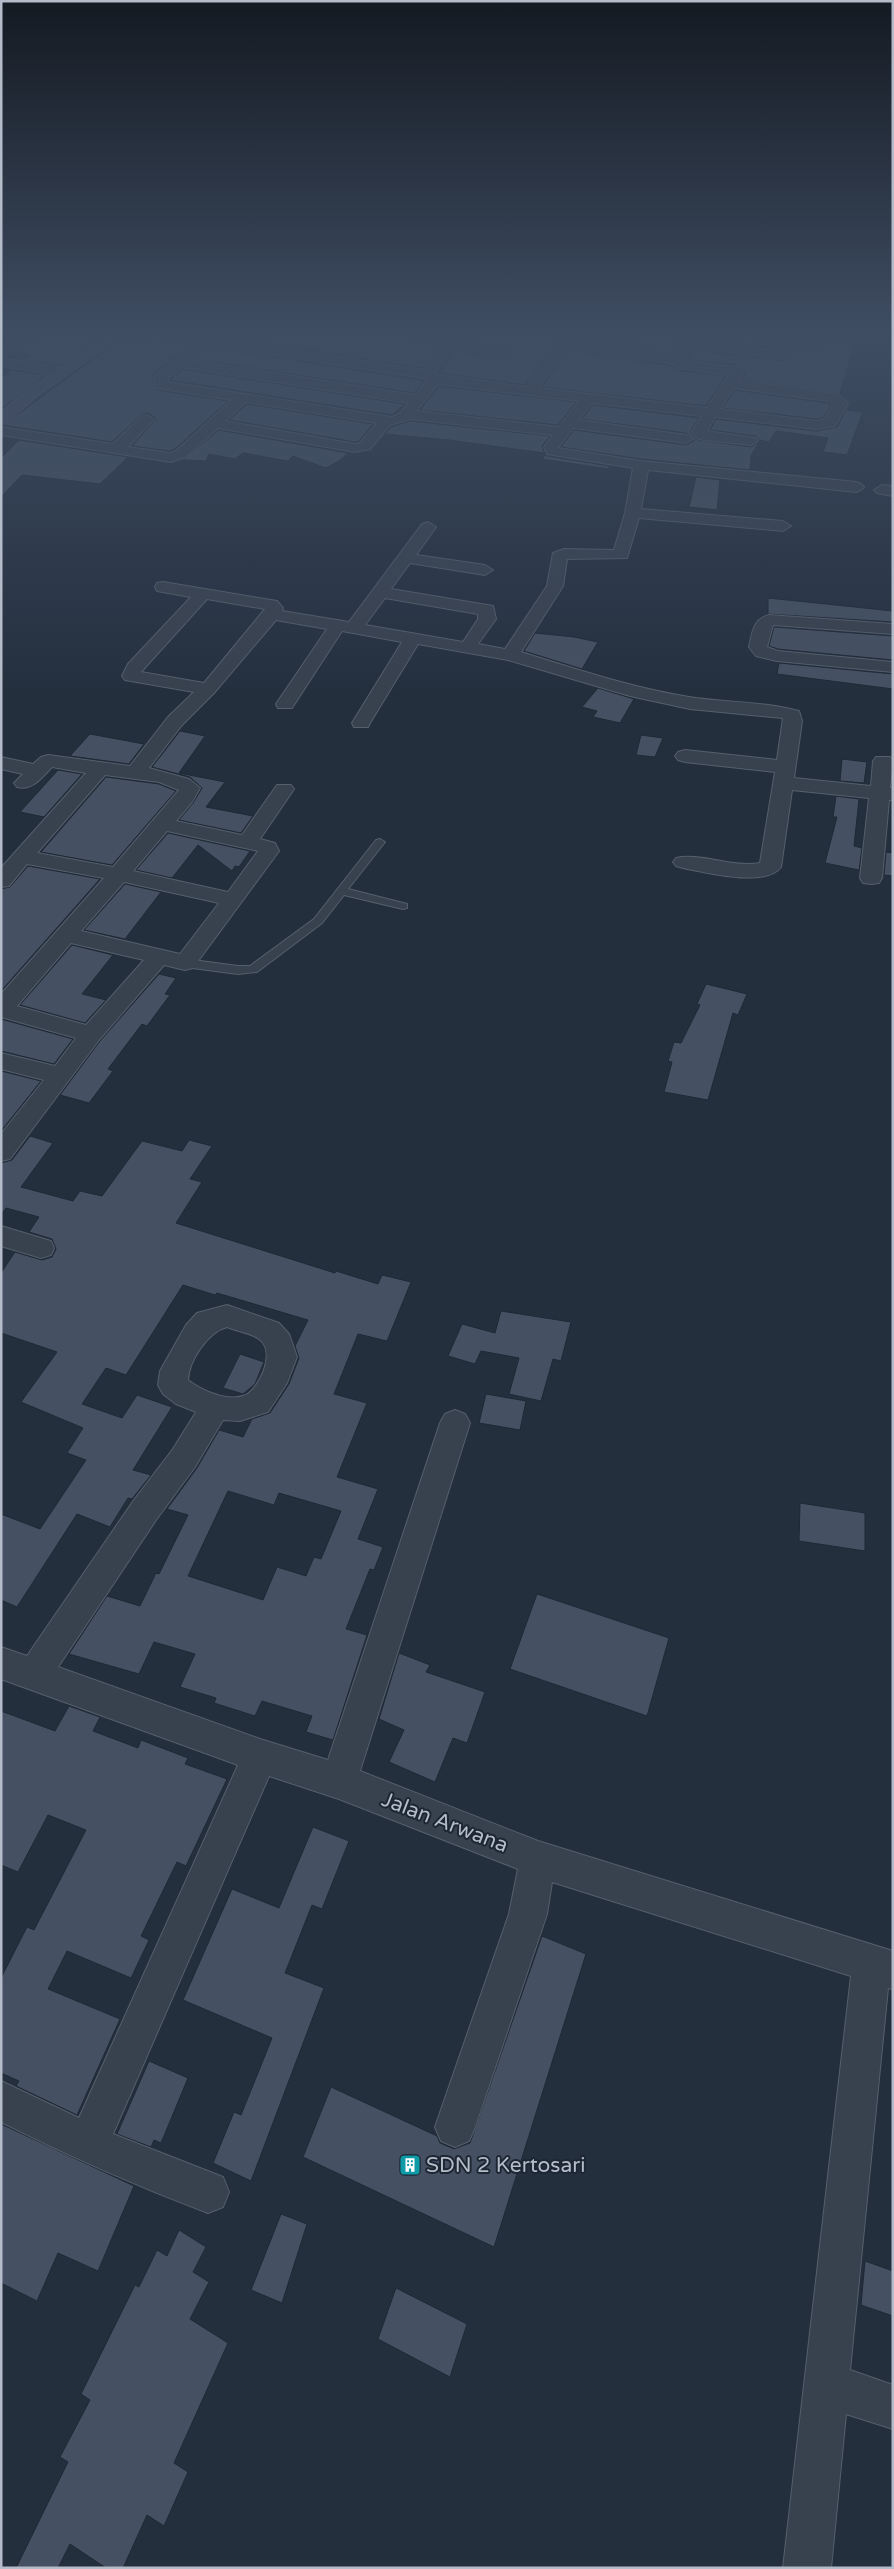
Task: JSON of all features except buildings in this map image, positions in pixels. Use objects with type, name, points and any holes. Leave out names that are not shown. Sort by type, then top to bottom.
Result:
[{"type":"street","points":[[140,454],[165,458],[178,454]]},
{"type":"street","points":[[570,454],[641,465],[856,487]]},
{"type":"street","points":[[510,655],[555,586],[559,556],[564,554],[621,555],[633,513],[641,465]]},
{"type":"street","points":[[633,513],[783,526]]},
{"type":"street","points":[[285,704],[346,626],[379,592],[428,527]]},
{"type":"street","points":[[406,558],[485,570]]},
{"type":"street","points":[[135,773],[175,721],[208,689],[263,622],[272,614],[274,608],[270,605],[163,587]]},
{"type":"street","points":[[379,592],[487,610],[487,619],[467,648]]},
{"type":"street","points":[[202,594],[134,668],[131,676],[208,689]]},
{"type":"street","points":[[272,614],[510,655],[636,692],[690,703],[781,712],[792,715],[794,721],[770,868],[765,871],[750,871],[683,862]]},
{"type":"street","points":[[893,629],[769,620],[763,624],[758,647],[762,652],[777,656],[893,667]]},
{"type":"street","points":[[361,723],[414,637]]},
{"type":"street","points":[[685,756],[887,794]]},
{"type":"street","points":[[1,763],[30,777],[44,762],[52,760],[135,773],[183,783],[190,788],[185,798],[163,824],[118,874],[68,935],[1,1009],[91,1034]]},
{"type":"street","points":[[871,878],[887,794],[883,761]]},
{"type":"street","points":[[1,881],[24,858],[100,769]]},
{"type":"street","points":[[248,842],[284,789]]},
{"type":"street","points":[[68,935],[185,963],[269,851],[268,847],[163,824]]},
{"type":"street","points":[[24,858],[118,874],[233,900]]},
{"type":"street","points":[[2,1151],[61,1076],[91,1034],[160,956]]},
{"type":"street","points":[[1,1061],[61,1076]]},
{"type":"street","points":[[1,1236],[41,1248]]},
{"type":"street","points":[[34,1675],[145,1510],[184,1458],[215,1407]]},
{"type":"street","points":[[339,1781],[455,1423]]},
{"type":"street","name":"Jalan Arwana","points":[[1,1663],[260,1756],[339,1781],[533,1885],[876,1979]]},
{"type":"street","points":[[88,2144],[260,1756]]},
{"type":"street","points":[[455,2127],[495,2016],[533,1885]]},
{"type":"street","points":[[807,2568],[826,2385],[876,1979]]},
{"type":"street","points":[[1,2101],[140,2168],[208,2192]]},
{"type":"street","points":[[826,2385],[893,2407]]},
{"type":"lane","points":[[185,963],[238,970],[253,969],[318,921],[380,842]]},
{"type":"lane","points":[[342,890],[403,906]]},
{"type":"place","name":"SDN 2 Kertosari","points":[[410,2165]]}]
